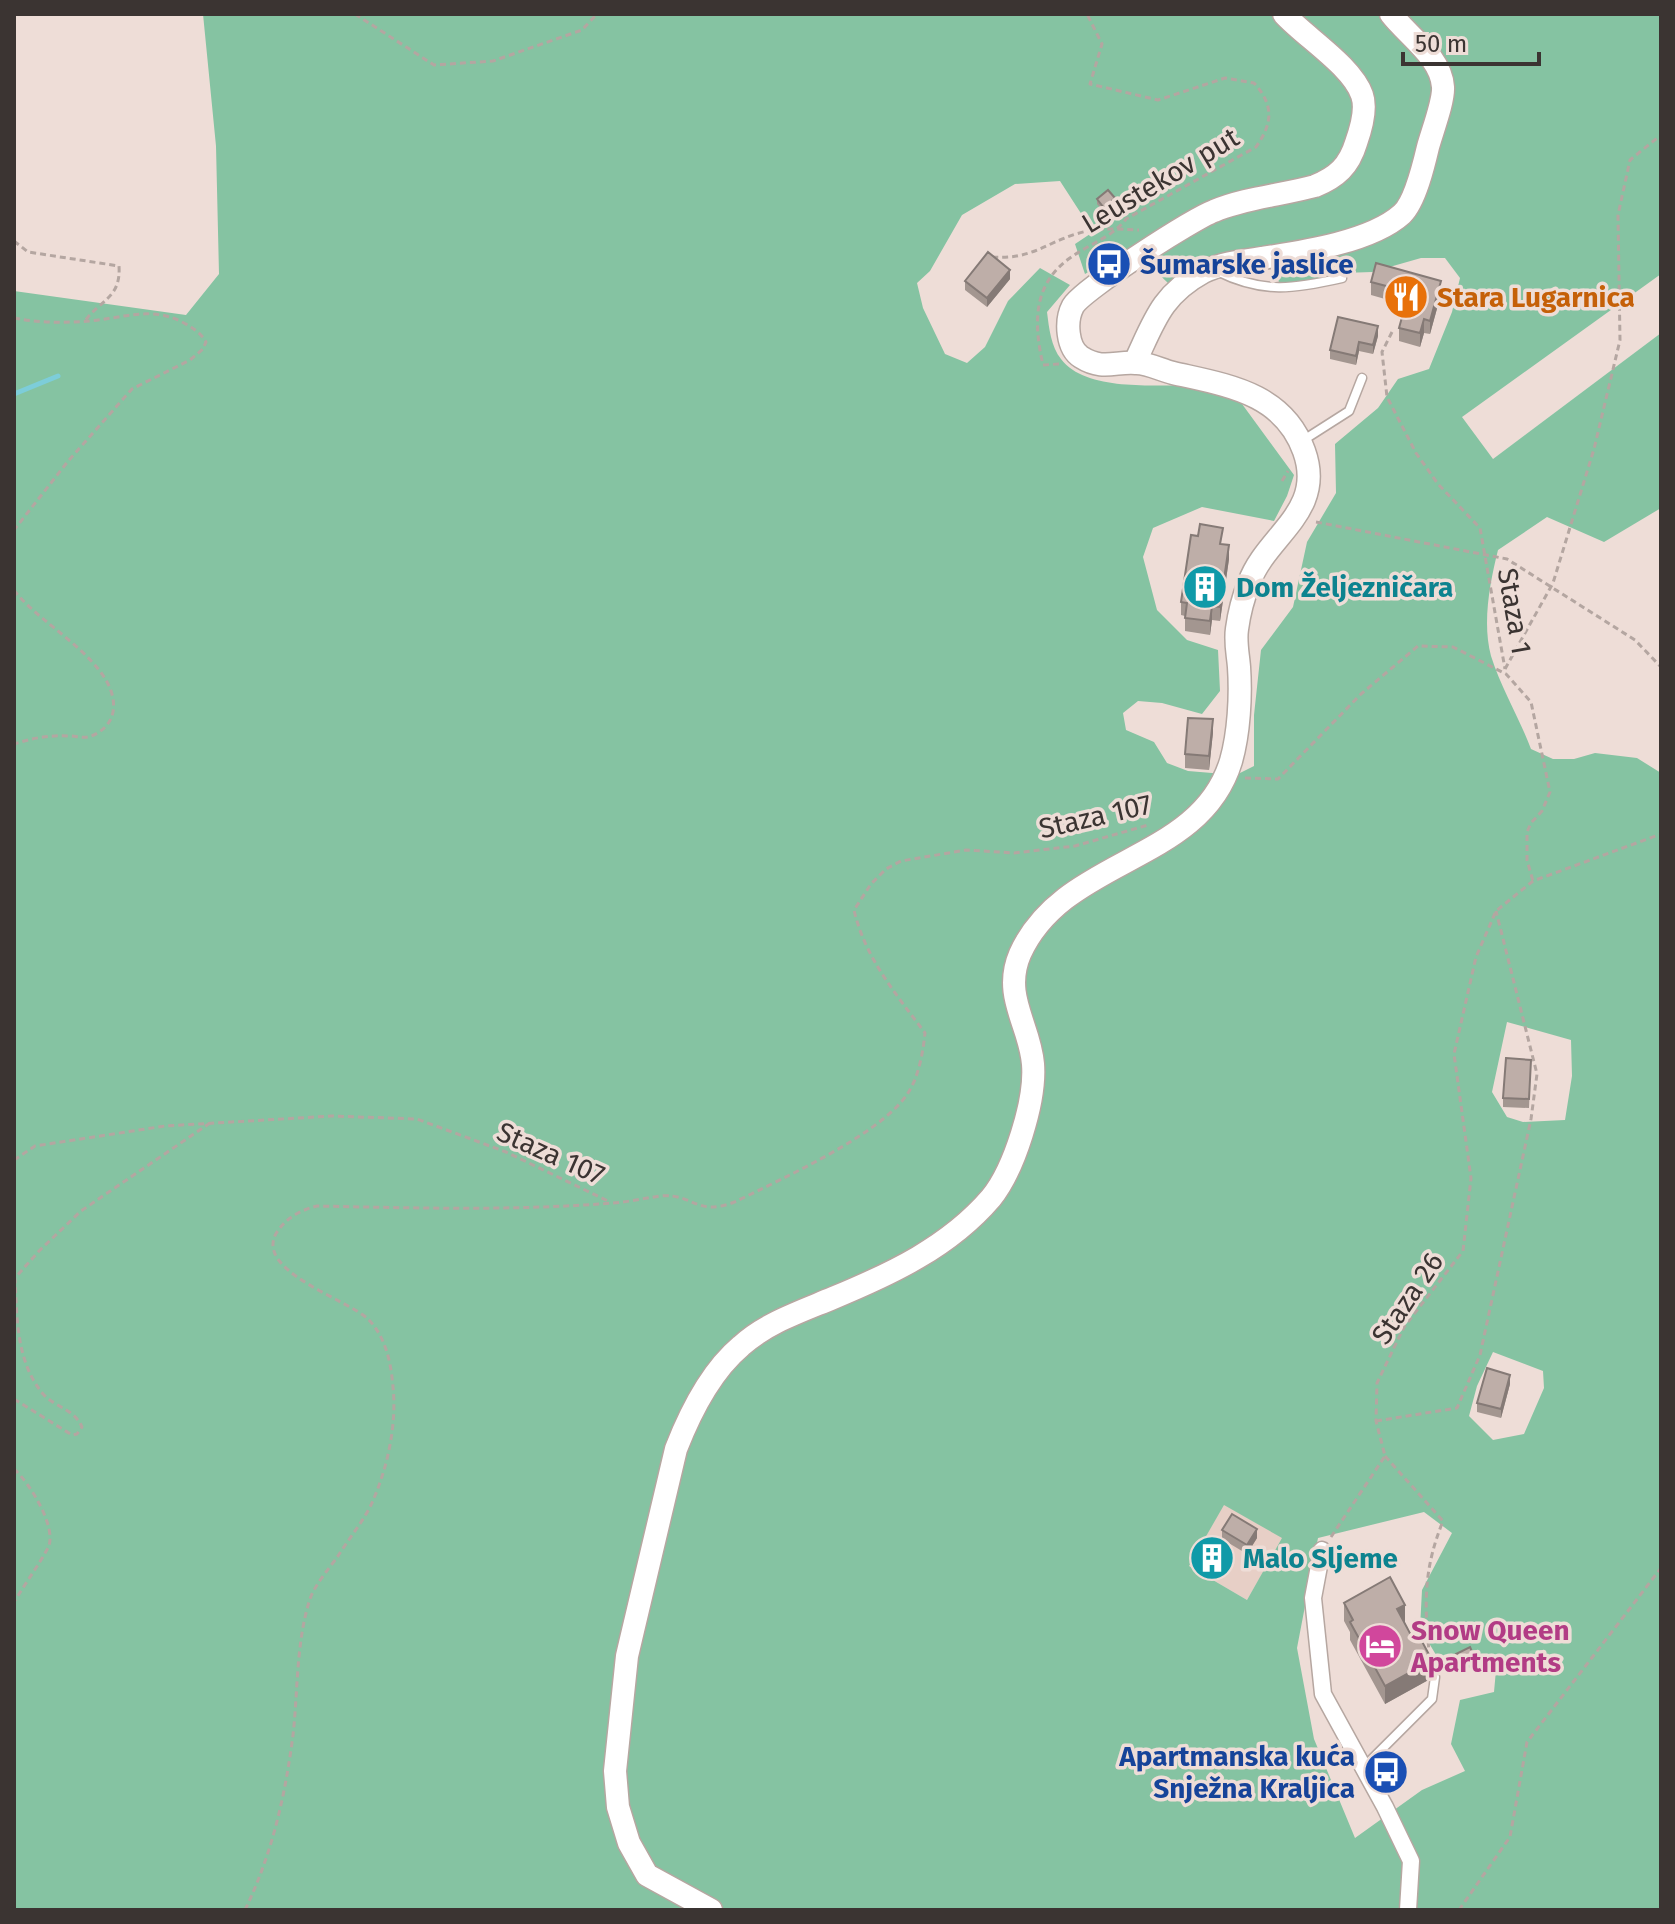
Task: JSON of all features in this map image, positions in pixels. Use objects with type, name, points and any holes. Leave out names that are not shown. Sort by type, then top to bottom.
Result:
[{"type":"main road","points":[[711,1910],[647,1875],[629,1843],[618,1807],[615,1771],[627,1656],[676,1449],[689,1417],[715,1376],[741,1346],[783,1319],[857,1288],[926,1254],[963,1227],[995,1193],[1018,1144],[1029,1104],[1034,1065],[1014,990],[1018,957],[1037,927],[1058,903],[1078,887],[1158,846],[1183,828],[1210,799],[1232,758],[1239,706],[1236,634],[1241,605],[1251,577],[1265,553],[1296,517],[1306,496],[1306,457],[1300,442],[1276,410],[1241,390],[1224,383],[1135,362],[1102,365],[1084,359],[1072,349],[1070,315],[1079,299],[1201,217],[1219,208],[1315,186],[1339,174],[1347,165],[1359,136],[1364,107],[1362,95],[1350,75],[1284,14]]},
{"type":"main road","points":[[1135,362],[1165,301],[1187,283],[1234,261],[1292,253],[1347,240],[1377,229],[1403,214],[1418,181],[1443,88],[1434,61],[1391,14]]},
{"type":"street","points":[[1322,1550],[1313,1598],[1323,1694],[1411,1861],[1408,1910]]},
{"type":"lane","points":[[1213,269],[1242,283],[1296,289],[1342,278]]},
{"type":"lane","points":[[1300,442],[1349,411],[1362,378]]},
{"type":"lane","points":[[1363,1768],[1432,1699],[1435,1677],[1424,1658]]},
{"type":"path","points":[[355,14],[434,65],[493,61],[582,30],[597,14]]},
{"type":"path","points":[[1036,14],[1045,14]]},
{"type":"path","name":"Leustekov put","points":[[1072,349],[1059,365],[1043,365],[1036,322],[1040,292],[1070,257],[1118,229],[1126,219],[1256,147],[1266,133],[1271,112],[1265,95],[1254,83],[1225,78],[1158,100],[1090,84],[1102,44],[1087,14]]},
{"type":"path","points":[[1505,671],[1550,587],[1594,449],[1620,340],[1618,215],[1630,160],[1661,135]]},
{"type":"path","points":[[988,257],[1031,255],[1074,234],[1102,228],[1142,230],[1168,238]]},
{"type":"path","points":[[14,241],[28,252],[119,266],[120,280],[114,294],[85,321]]},
{"type":"path","points":[[14,318],[34,322],[85,321],[154,312],[168,314],[190,326],[206,342],[203,349],[190,360],[132,389],[69,460],[14,530]]},
{"type":"path","name":"Staza 1","points":[[1392,332],[1382,352],[1387,397],[1416,453],[1438,484],[1480,528],[1505,671]]},
{"type":"path","points":[[1296,517],[1507,559],[1635,640],[1661,667]]},
{"type":"path","points":[[14,590],[31,610],[94,663],[105,678],[114,705],[112,720],[99,732],[86,738],[31,738],[14,744]]},
{"type":"path","points":[[1226,772],[1249,779],[1278,779],[1361,694],[1418,646],[1453,647],[1505,671],[1531,702],[1550,792],[1527,832],[1527,860],[1533,881]]},
{"type":"path","name":"Staza 107","points":[[14,1160],[35,1146],[165,1126],[332,1116],[417,1119],[506,1152],[613,1203],[665,1196],[718,1209],[773,1183],[872,1128],[883,1121],[909,1092],[923,1052],[925,1033],[875,965],[859,933],[854,910],[871,884],[886,869],[901,861],[966,850],[1014,853],[1075,846],[1150,824]]},
{"type":"path","name":"Staza 26","points":[[1385,1456],[1376,1421],[1377,1383],[1404,1327],[1463,1251],[1471,1178],[1454,1054],[1476,957],[1496,911],[1533,881],[1661,834]]},
{"type":"path","points":[[1376,1421],[1457,1408],[1480,1355],[1531,1119],[1537,1074],[1496,911]]},
{"type":"path","points":[[14,1399],[72,1435],[82,1427],[74,1413],[46,1396],[29,1371],[17,1330],[15,1278],[81,1211],[210,1123]]},
{"type":"path","points":[[245,1910],[262,1875],[279,1820],[309,1600],[370,1507],[386,1466],[393,1419],[394,1389],[388,1354],[377,1329],[366,1317],[319,1292],[292,1273],[274,1250],[276,1234],[301,1211],[317,1206],[429,1208],[613,1203]]},
{"type":"path","points":[[1322,1550],[1385,1456],[1443,1521],[1434,1544],[1424,1602],[1429,1653],[1424,1658]]},
{"type":"path","points":[[14,1469],[38,1502],[51,1535],[49,1546],[14,1602]]},
{"type":"path","points":[[1459,1910],[1510,1837],[1527,1742],[1661,1568]]},
{"type":"shaded area","points":[[1224,1504],[1283,1538],[1247,1600],[1189,1566]]},
{"type":"green space","points":[[203,14],[1661,14],[1661,274],[1462,417],[1493,459],[1661,333],[1661,508],[1604,542],[1547,517],[1498,550],[1490,589],[1487,630],[1491,656],[1531,749],[1553,759],[1574,759],[1595,753],[1637,758],[1661,773],[1661,1910],[14,1910],[14,291],[186,315],[219,274],[216,146]],"holes":[[[1060,181],[1093,232],[1075,244],[1085,274],[1137,244],[1148,264],[1168,283],[1212,259],[1275,264],[1279,283],[1309,284],[1343,273],[1372,272],[1421,258],[1445,258],[1460,278],[1452,312],[1429,369],[1398,379],[1378,408],[1335,444],[1336,493],[1307,542],[1293,607],[1261,650],[1254,715],[1254,766],[1236,775],[1188,771],[1167,763],[1154,742],[1126,730],[1123,713],[1138,701],[1162,703],[1202,714],[1220,691],[1218,650],[1187,640],[1157,610],[1143,557],[1153,528],[1202,507],[1274,521],[1294,475],[1234,393],[1196,386],[1103,382],[1072,370],[1055,349],[1047,312],[1070,285],[1040,268],[1008,301],[985,347],[967,363],[945,354],[923,308],[917,283],[930,271],[962,215],[1015,184]],[[1507,1022],[1571,1040],[1572,1076],[1565,1120],[1523,1122],[1507,1117],[1492,1092]],[[1493,1352],[1543,1371],[1544,1388],[1524,1434],[1493,1440],[1469,1416],[1477,1386]],[[1224,1505],[1282,1538],[1247,1600],[1189,1566]],[[1424,1512],[1452,1533],[1422,1590],[1420,1628],[1442,1665],[1496,1670],[1494,1692],[1460,1700],[1451,1744],[1465,1771],[1422,1790],[1355,1838],[1314,1739],[1297,1648],[1318,1538]]]},
{"type":"building","points":[[1108,190],[1115,198],[1104,208],[1097,199]]},
{"type":"building","points":[[988,252],[1010,270],[987,298],[965,281]]},
{"type":"building","points":[[1376,263],[1441,281],[1430,321],[1424,319],[1420,333],[1399,328],[1409,292],[1371,282]]},
{"type":"building","points":[[1338,317],[1378,326],[1373,345],[1359,342],[1356,356],[1330,350]]},
{"type":"building","name":"Dom Željezničara","points":[[1200,524],[1223,528],[1220,544],[1229,545],[1220,607],[1212,606],[1210,621],[1185,618],[1187,603],[1181,602],[1191,535],[1198,536]]},
{"type":"building","points":[[1188,718],[1213,719],[1209,756],[1185,754]]},
{"type":"building","points":[[1506,1058],[1531,1060],[1529,1099],[1503,1098]]},
{"type":"building","points":[[1487,1368],[1510,1375],[1501,1409],[1477,1403]]},
{"type":"building","points":[[1232,1514],[1257,1529],[1247,1545],[1222,1530]]},
{"type":"building","points":[[1212,1539],[1220,1542],[1223,1550],[1220,1558],[1212,1561],[1204,1558],[1201,1550],[1204,1542]]},
{"type":"building","name":"Snow Queen Apartments","points":[[1390,1577],[1405,1605],[1397,1609],[1412,1637],[1418,1634],[1432,1660],[1385,1686],[1350,1622],[1353,1620],[1344,1603]]},
{"type":"building","points":[[1470,1647],[1473,1654],[1459,1661],[1456,1654]]},
{"type":"waterway","points":[[14,394],[58,376]]},
{"type":"place","name":"Šumarske jaslice","points":[[1109,264]]},
{"type":"place","name":"Stara Lugarnica","points":[[1406,297]]},
{"type":"place","name":"Dom Željezničara","points":[[1205,587]]},
{"type":"place","name":"Malo Sljeme","points":[[1212,1558]]},
{"type":"place","name":"Snow Queen Apartments","points":[[1380,1646]]},
{"type":"place","name":"Apartmanska kuća Snježna Kraljica","points":[[1386,1772]]}]
